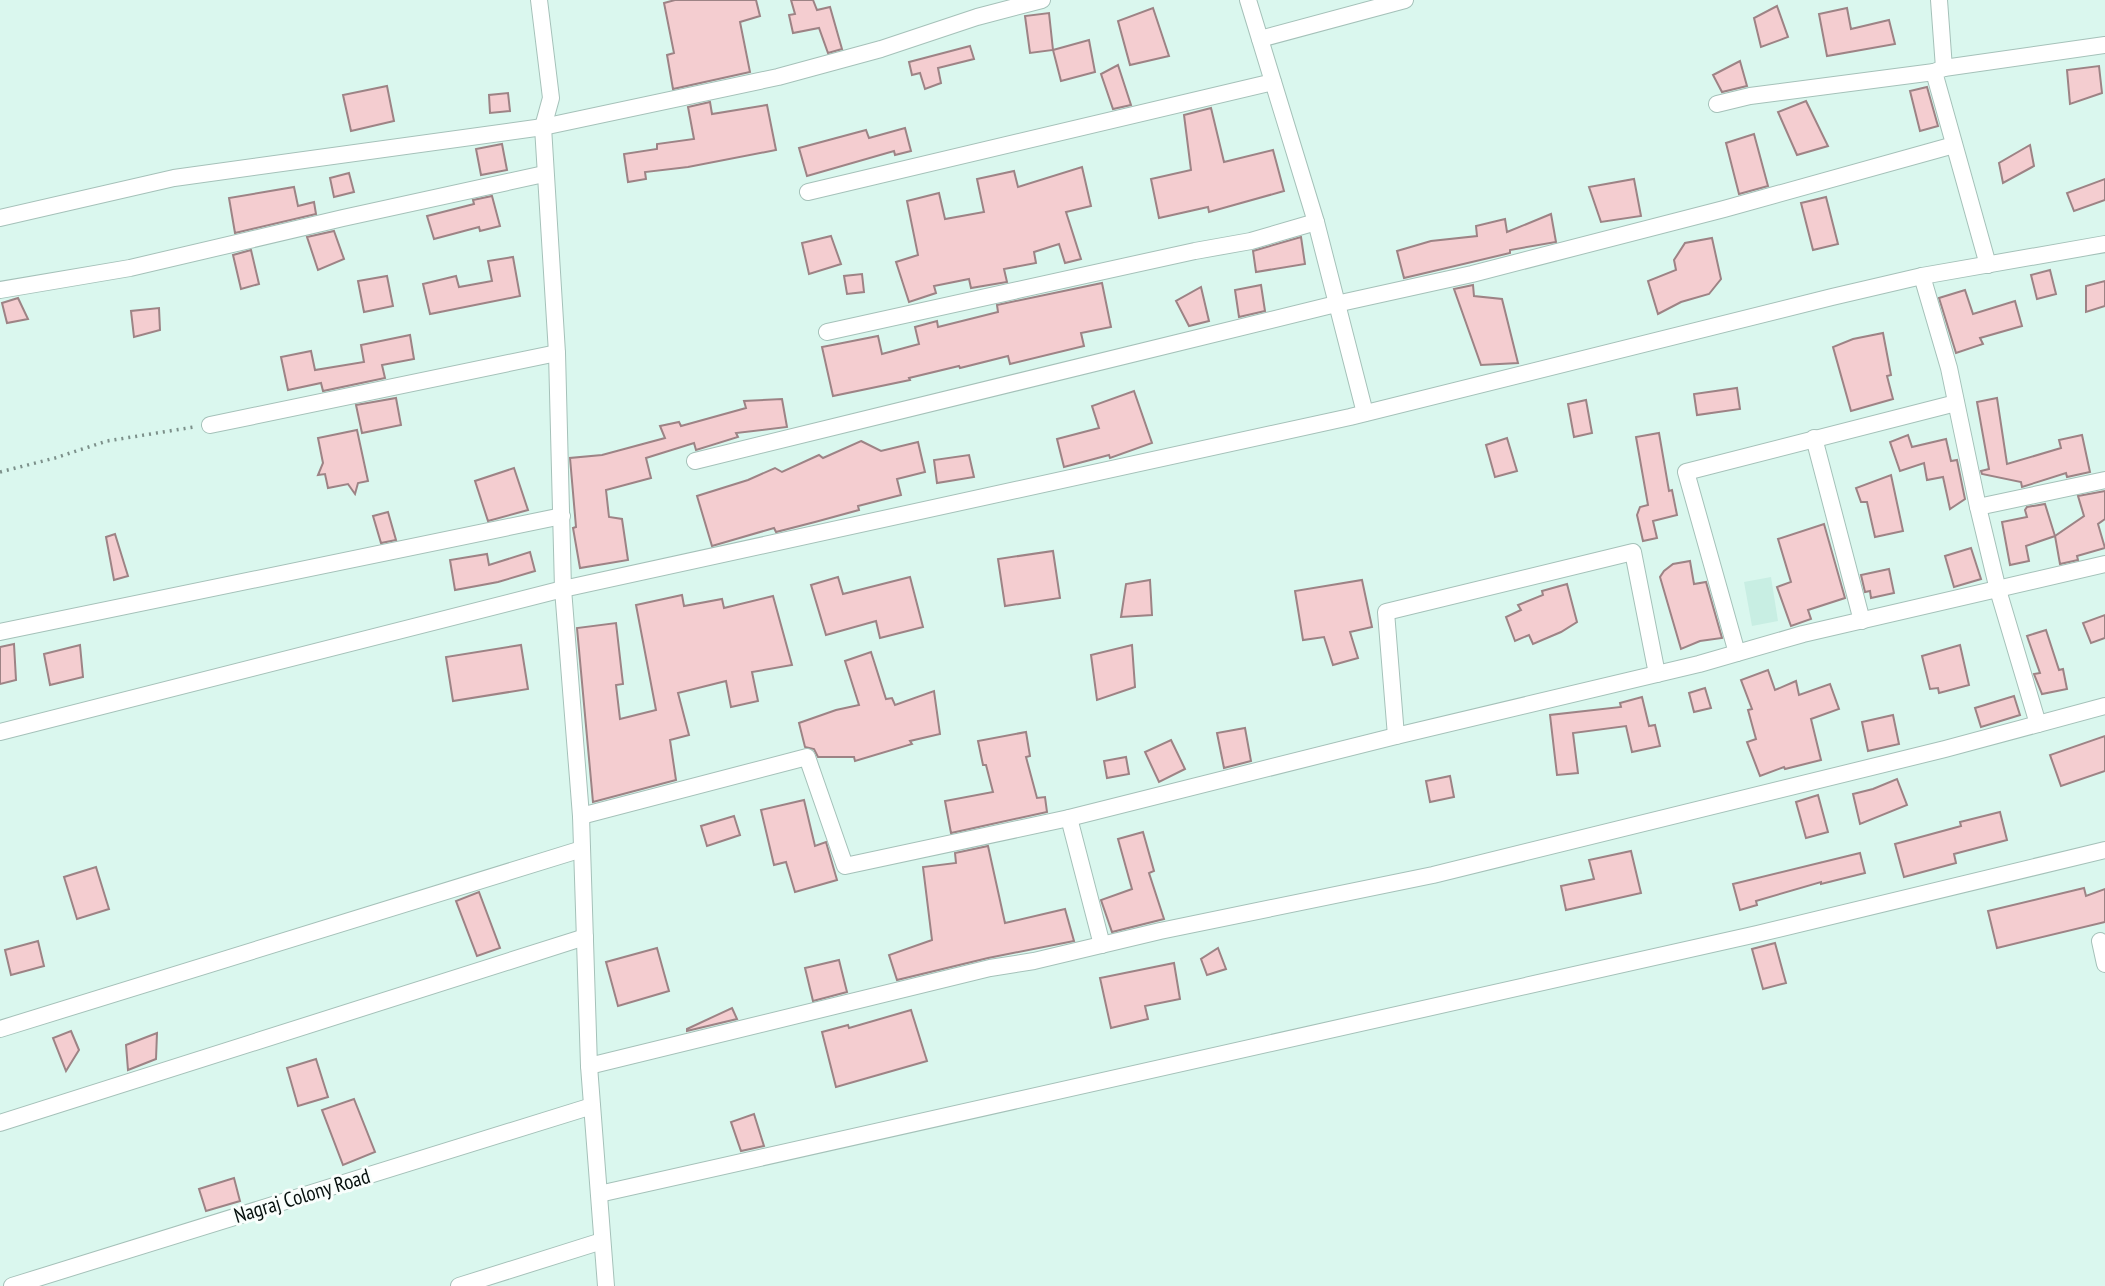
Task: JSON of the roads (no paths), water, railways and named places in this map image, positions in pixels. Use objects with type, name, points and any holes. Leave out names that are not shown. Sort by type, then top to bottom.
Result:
[{"type":"street","points":[[539,0],[551,98],[543,127],[544,174],[557,353],[563,589],[581,816],[589,1066],[606,1286]]},
{"type":"street","points":[[0,218],[174,178],[543,127],[778,77],[1042,0]]},
{"type":"street","points":[[1248,0],[1315,222],[1365,413]]},
{"type":"street","points":[[1260,39],[1405,0]]},
{"type":"street","points":[[1938,0],[1939,70],[1954,145],[1988,265]]},
{"type":"street","points":[[1717,104],[1750,96],[2105,45]]},
{"type":"street","points":[[808,192],[1273,82]]},
{"type":"street","points":[[695,461],[1498,267],[1724,209],[1954,145]]},
{"type":"street","points":[[0,290],[130,268],[544,174]]},
{"type":"street","points":[[827,332],[1195,251],[1251,242],[1315,222]]},
{"type":"street","points":[[0,732],[563,589],[1365,413],[1922,276],[2105,244]]},
{"type":"street","points":[[1922,276],[1949,368],[1998,590],[2038,724]]},
{"type":"street","points":[[210,425],[557,353]]},
{"type":"street","points":[[1737,653],[1686,472],[1956,403]]},
{"type":"street","points":[[1814,438],[1862,621]]},
{"type":"street","points":[[1978,507],[2105,480]]},
{"type":"street","points":[[0,632],[562,516]]},
{"type":"street","points":[[1396,736],[1386,612],[1633,552],[1657,674]]},
{"type":"street","points":[[581,816],[807,757],[845,866],[1069,818],[1862,621],[2105,564]]},
{"type":"street","points":[[589,1066],[900,989],[1433,875],[2105,706]]},
{"type":"street","points":[[1069,818],[1102,945]]},
{"type":"street","points":[[0,1029],[583,849]]},
{"type":"street","points":[[599,1194],[1756,934],[2105,850]]},
{"type":"street","points":[[0,1123],[585,937]]},
{"type":"street","points":[[2099,941],[2105,964]]},
{"type":"street","name":"Nagraj Colony Road","points":[[12,1286],[592,1106]]},
{"type":"street","points":[[459,1286],[602,1241]]}]
